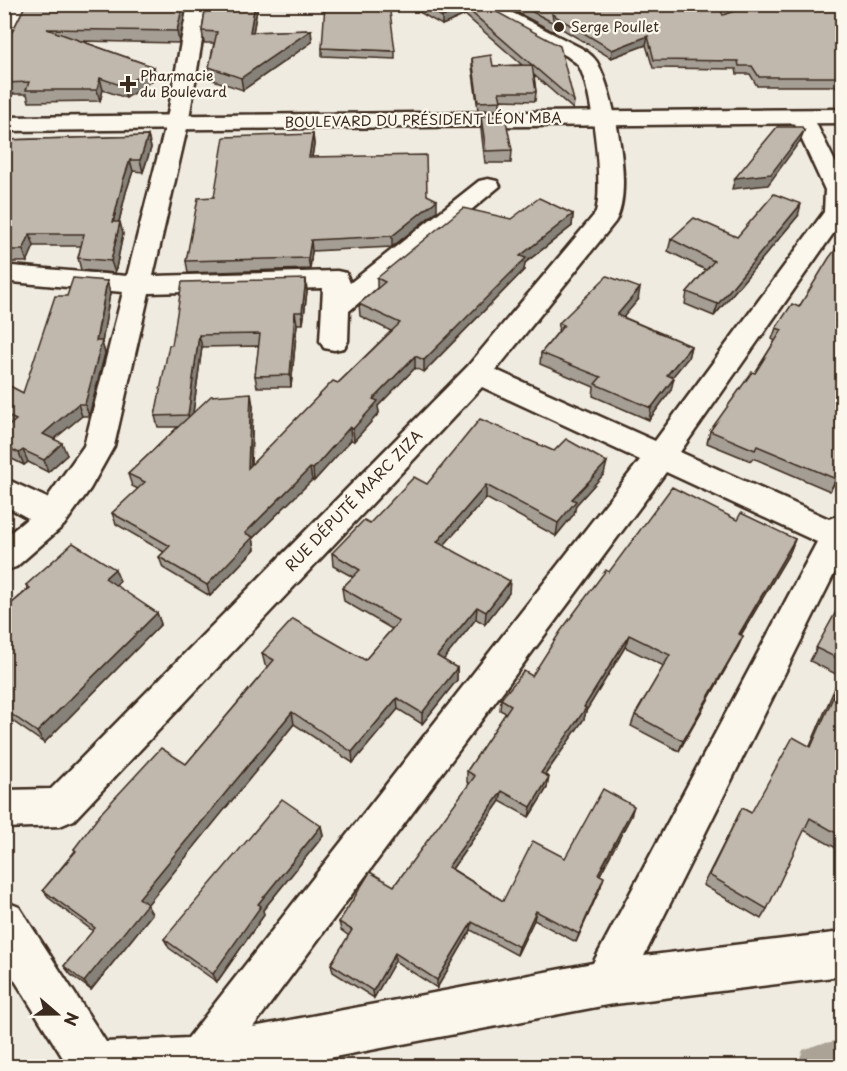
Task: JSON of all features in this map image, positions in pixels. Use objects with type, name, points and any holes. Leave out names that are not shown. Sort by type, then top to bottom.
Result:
[{"type":"street","points":[[4,45],[25,4]]},
{"type":"street","points":[[4,558],[53,516],[81,481],[99,447],[177,124],[198,4]]},
{"type":"street","name":"RUE DÉPUTÉ MARC ZIZA","points":[[4,809],[60,807],[478,373],[599,227],[610,206],[611,185],[602,118],[591,69],[585,60],[479,4]]},
{"type":"street","points":[[200,1060],[660,457],[836,212],[837,190],[802,116]]},
{"type":"street","name":"BOULEVARD DU PRÉSIDENT LÉON MBA","points":[[4,124],[843,116]]},
{"type":"street","points":[[334,309],[488,186]]},
{"type":"street","points":[[12,274],[138,285],[337,279],[334,341]]},
{"type":"street","points":[[478,373],[660,457],[840,534],[607,983]]},
{"type":"street","points":[[4,490],[53,516]]},
{"type":"street","points":[[4,922],[93,1066],[200,1060],[607,983],[843,954]]},
{"type":"building","points":[[26,4],[183,4],[177,31],[47,29],[154,67],[123,86],[100,78],[97,90],[26,90],[29,82],[4,83],[4,77],[11,62],[4,62],[4,41],[8,40]]},
{"type":"building","points":[[206,4],[255,4],[250,32],[311,30],[241,78],[209,67],[217,32],[202,31]]},
{"type":"building","points":[[325,4],[389,4],[395,51],[322,48]]},
{"type":"building","points":[[420,4],[482,4],[560,46],[574,101],[465,7],[442,17]]},
{"type":"building","points":[[517,4],[718,4],[723,15],[753,4],[821,4],[843,12],[843,77],[759,77],[752,66],[739,66],[738,61],[654,60],[648,36],[612,50],[552,14],[554,23]]},
{"type":"building","points":[[491,55],[493,66],[532,65],[536,92],[499,92],[501,101],[478,102],[472,58]]},
{"type":"building","points":[[481,116],[505,116],[512,150],[486,151]]},
{"type":"building","points":[[777,127],[802,127],[804,131],[771,174],[735,178]]},
{"type":"building","points":[[313,134],[309,157],[426,155],[427,195],[437,200],[392,236],[311,240],[308,258],[186,261],[198,198],[214,197],[224,137]]},
{"type":"building","points":[[148,136],[140,160],[130,160],[123,181],[113,222],[120,222],[111,261],[78,258],[84,234],[30,234],[23,250],[4,250],[4,140]]},
{"type":"building","points":[[774,194],[801,204],[718,304],[687,292],[714,261],[671,239],[694,218],[737,237]]},
{"type":"building","points":[[539,198],[573,214],[520,256],[526,258],[424,360],[415,356],[373,399],[378,401],[353,429],[350,427],[313,469],[310,468],[245,533],[253,537],[207,585],[159,557],[170,546],[112,513],[145,482],[128,474],[211,396],[251,393],[248,468],[333,381],[338,383],[400,323],[359,304],[385,282],[377,278],[463,208],[511,219]]},
{"type":"building","points":[[843,240],[843,466],[836,479],[757,446],[755,450],[710,431],[752,372],[755,373],[782,330],[776,328],[792,304],[799,307],[829,258]]},
{"type":"building","points":[[607,276],[640,288],[617,315],[691,346],[667,375],[674,378],[651,408],[595,384],[601,377],[541,353],[564,325],[559,323]]},
{"type":"building","points":[[73,278],[107,281],[96,341],[102,341],[85,404],[78,404],[43,434],[62,443],[44,460],[23,450],[19,453],[4,446],[4,430],[16,420],[4,414],[4,383],[23,393],[55,296],[67,296]]},
{"type":"building","points":[[306,279],[302,312],[295,312],[290,375],[255,376],[260,334],[199,335],[188,415],[155,416],[169,345],[172,345],[182,282]]},
{"type":"building","points":[[480,419],[554,451],[566,439],[607,462],[572,499],[576,501],[558,523],[486,485],[437,542],[510,581],[486,612],[477,607],[437,656],[457,668],[422,713],[397,698],[352,752],[292,712],[139,898],[147,904],[84,982],[64,966],[95,928],[43,890],[76,851],[74,849],[102,812],[161,748],[186,764],[274,660],[262,653],[293,619],[365,660],[399,621],[342,588],[360,570],[332,553],[364,520],[370,523],[414,477],[427,484]]},
{"type":"building","points":[[672,487],[737,520],[741,513],[795,539],[739,634],[743,636],[683,741],[635,715],[670,655],[629,635],[584,707],[586,708],[541,773],[549,777],[531,807],[502,791],[448,867],[503,901],[533,841],[565,858],[603,789],[634,806],[598,874],[604,877],[579,934],[536,911],[519,947],[472,922],[437,980],[395,953],[373,991],[331,964],[352,930],[339,922],[370,872],[394,886],[475,776],[467,771],[511,705],[501,699],[524,671],[532,676],[560,632],[606,570],[609,572]]},
{"type":"building","points":[[73,543],[115,569],[105,578],[157,613],[37,732],[4,709],[4,610],[30,588],[26,585]]},
{"type":"building","points":[[843,599],[843,661],[816,648]]},
{"type":"building","points":[[843,675],[843,837],[810,818],[767,909],[709,875],[742,808],[751,813],[793,737],[811,747]]},
{"type":"building","points":[[282,799],[321,826],[258,904],[261,906],[213,974],[164,939]]},
{"type":"waterway","points":[[819,1066],[842,1062]]},
{"type":"place","name":"Serge Poullet","points":[[559,27]]},
{"type":"place","name":"Pharmacie du Boulevard","points":[[128,84]]}]
